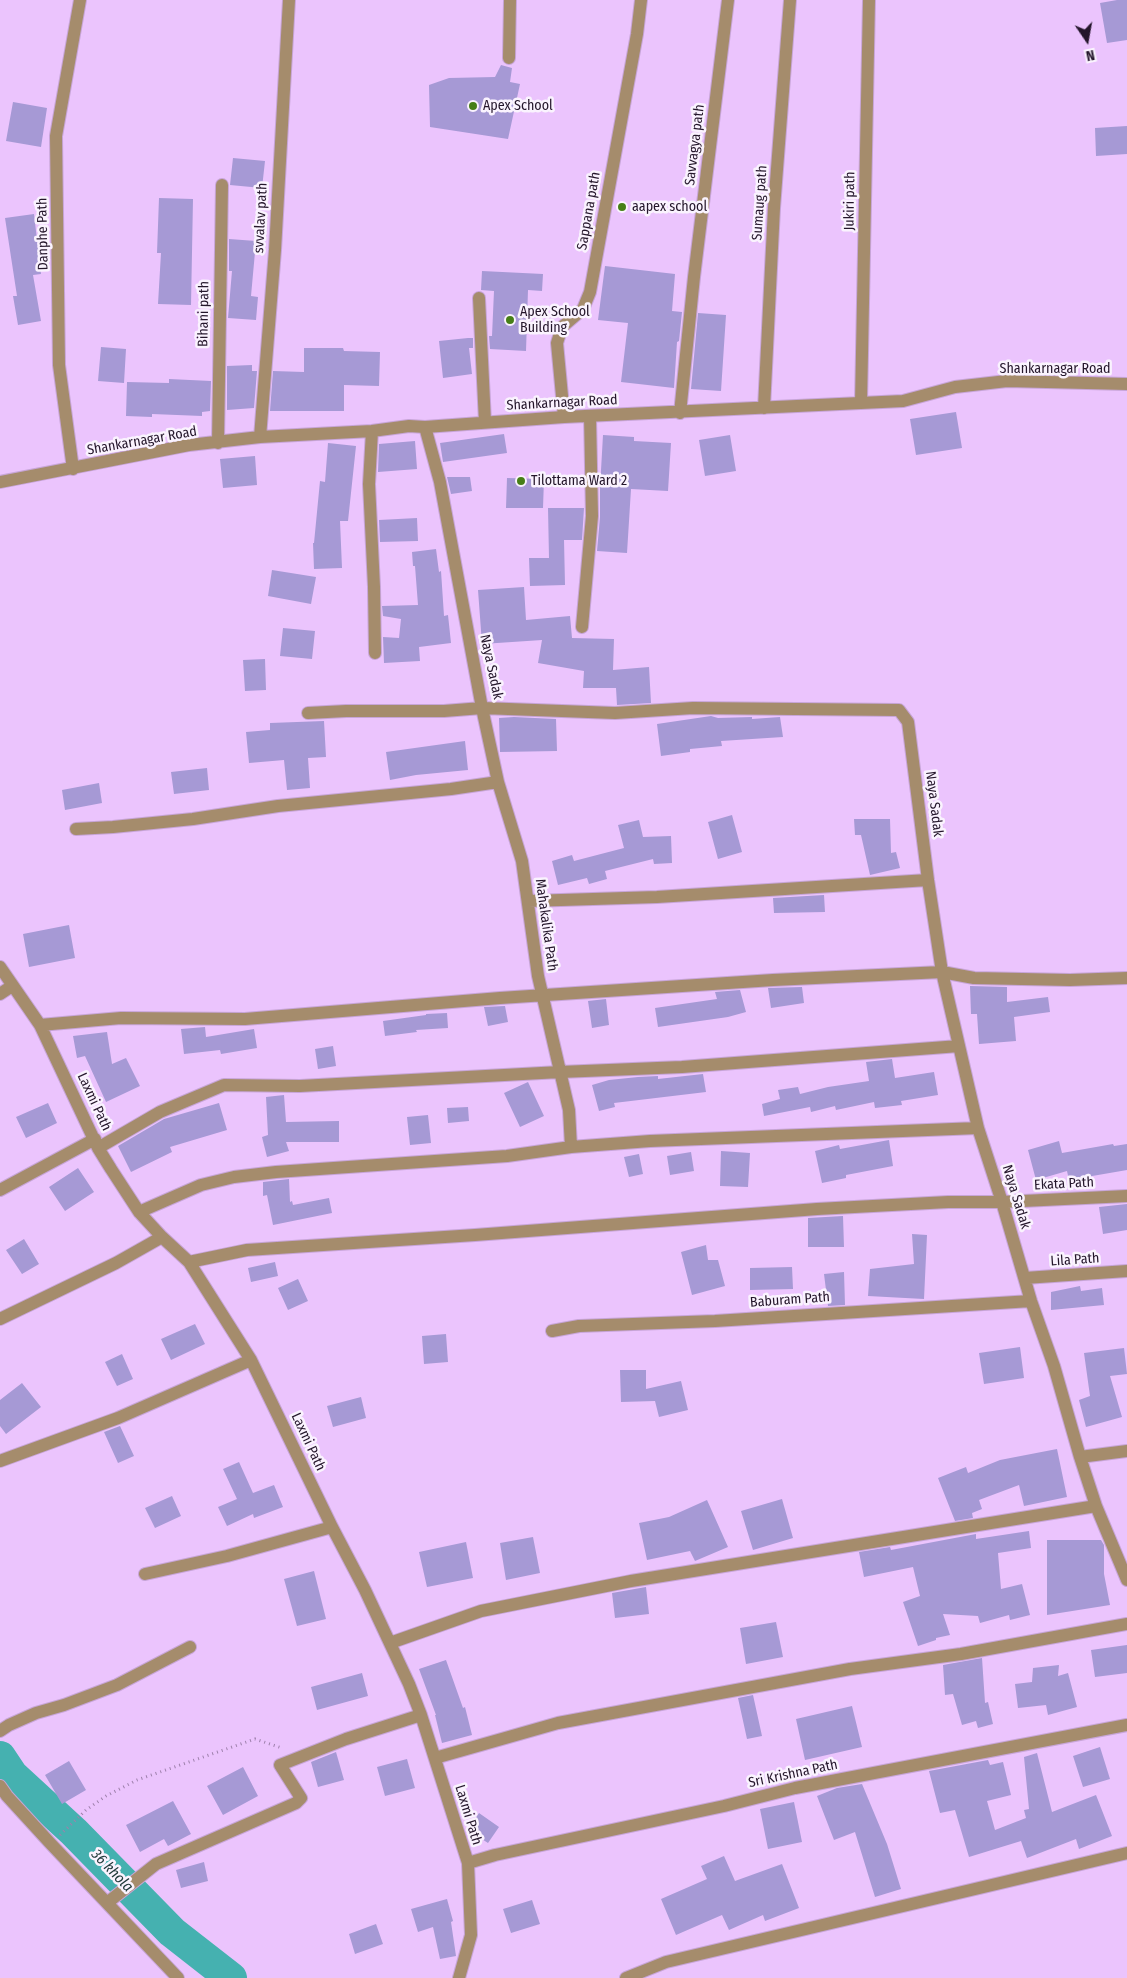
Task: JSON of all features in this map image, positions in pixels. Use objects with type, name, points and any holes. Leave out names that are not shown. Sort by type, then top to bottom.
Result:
[{"type":"street","name":"Danphe Path","points":[[73,469],[59,365],[56,136],[80,0]]},
{"type":"street","name":"svvalav path","points":[[260,438],[274,250],[289,0]]},
{"type":"street","points":[[509,58],[510,0]]},
{"type":"street","name":"Sappana path","points":[[564,417],[557,343],[562,327],[583,308],[590,292],[637,34],[641,0]]},
{"type":"street","name":"Savvagya path","points":[[680,412],[694,277],[728,0]]},
{"type":"street","name":"Sumaug path","points":[[764,408],[774,208],[790,0]]},
{"type":"street","name":"Jukiri path","points":[[861,403],[870,0]]},
{"type":"street","name":"Bihani path","points":[[218,443],[222,185]]},
{"type":"street","points":[[479,298],[485,422]]},
{"type":"street","name":"Shankarnagar Road","points":[[0,482],[190,445],[260,438],[372,431],[409,426],[425,427],[564,417],[903,401],[955,387],[1008,381],[1127,384]]},
{"type":"street","points":[[582,627],[592,516],[590,416]]},
{"type":"street","name":"Naya Sadak","points":[[425,427],[440,482],[482,708],[615,713],[693,708],[899,710],[908,722],[942,972],[978,1128],[1031,1301],[1054,1366],[1096,1506],[1127,1580]]},
{"type":"street","points":[[372,431],[369,484],[375,653]]},
{"type":"street","points":[[308,714],[346,711],[444,711],[482,708]]},
{"type":"street","name":"Mahakalika Path","points":[[482,708],[498,782],[522,861],[538,976],[569,1110],[571,1147]]},
{"type":"street","points":[[76,829],[184,820],[278,806],[451,789],[498,782]]},
{"type":"street","points":[[529,902],[657,897],[928,880]]},
{"type":"street","name":"Laxmi Path","points":[[0,967],[40,1026],[97,1143],[139,1212],[189,1262],[251,1360],[390,1642],[421,1715],[468,1863],[471,1935],[459,1978]]},
{"type":"street","points":[[40,1026],[121,1018],[245,1019],[543,995],[773,980],[942,972],[974,978],[1070,980],[1127,978]]},
{"type":"street","points":[[0,994],[12,986]]},
{"type":"street","points":[[0,1190],[160,1112],[224,1085],[300,1086],[682,1067],[959,1046]]},
{"type":"street","points":[[139,1212],[200,1185],[234,1177],[328,1168],[507,1156],[571,1147],[650,1141],[978,1128]]},
{"type":"street","name":"Ekata Path","points":[[189,1262],[247,1250],[817,1209],[948,1202],[1002,1202],[1127,1196]]},
{"type":"street","points":[[0,1318],[116,1263],[162,1237]]},
{"type":"street","name":"Lila Path","points":[[1025,1278],[1127,1271]]},
{"type":"street","name":"Baburam Path","points":[[552,1331],[589,1325],[715,1321],[1031,1301]]},
{"type":"street","points":[[0,1461],[118,1418],[251,1360]]},
{"type":"street","points":[[1080,1457],[1127,1451]]},
{"type":"street","points":[[390,1642],[481,1612],[631,1581],[1096,1506]]},
{"type":"street","points":[[145,1574],[227,1556],[332,1527]]},
{"type":"street","points":[[435,1758],[558,1723],[850,1670],[961,1654],[1127,1624]]},
{"type":"street","points":[[0,1731],[9,1725],[36,1714],[117,1685],[190,1647]]},
{"type":"street","points":[[107,1903],[156,1864],[296,1803],[301,1798],[280,1765],[302,1755],[421,1715]]},
{"type":"street","name":"Sri Krishna Path","points":[[468,1863],[495,1855],[724,1806],[795,1788],[1127,1725]]},
{"type":"street","points":[[0,1786],[19,1810],[178,1978]]},
{"type":"street","points":[[626,1978],[666,1962],[1127,1854]]},
{"type":"path","points":[[62,1833],[86,1810],[106,1796],[136,1780],[255,1739],[302,1755]]},
{"type":"building","points":[[1127,0],[1127,40],[1107,43],[1100,3]]},
{"type":"building","name":"Apex School","points":[[501,65],[512,68],[510,82],[520,84],[508,139],[430,127],[429,85],[449,78],[495,77]]},
{"type":"building","points":[[13,102],[47,108],[41,147],[6,141]]},
{"type":"building","points":[[1127,126],[1127,154],[1096,156],[1095,128]]},
{"type":"building","points":[[233,158],[265,161],[262,188],[230,185]]},
{"type":"building","points":[[159,198],[193,199],[191,305],[158,304],[161,253],[157,253]]},
{"type":"building","points":[[34,214],[41,274],[33,275],[41,321],[18,325],[13,296],[17,296],[5,218]]},
{"type":"building","points":[[229,239],[256,241],[251,296],[258,297],[256,320],[228,318],[232,271],[229,271]]},
{"type":"building","points":[[605,266],[675,274],[672,311],[682,312],[679,341],[677,342],[674,388],[621,382],[628,323],[598,320]]},
{"type":"building","name":"Apex School Building","points":[[482,271],[543,274],[542,291],[528,290],[526,351],[490,349],[489,336],[492,336],[494,291],[481,290]]},
{"type":"building","points":[[698,313],[726,315],[721,391],[691,389]]},
{"type":"building","points":[[473,338],[473,348],[469,348],[472,374],[443,378],[439,341]]},
{"type":"building","points":[[101,347],[126,349],[124,383],[98,381]]},
{"type":"building","points":[[304,348],[343,348],[344,351],[380,352],[379,386],[344,385],[344,411],[270,411],[273,371],[304,372]]},
{"type":"building","points":[[252,365],[252,371],[257,371],[254,408],[227,410],[227,366]]},
{"type":"building","points":[[169,379],[211,381],[210,411],[202,412],[202,416],[152,414],[152,417],[126,416],[127,382],[169,383]]},
{"type":"building","points":[[956,412],[962,448],[916,455],[910,419]]},
{"type":"building","points":[[504,434],[507,453],[443,462],[440,443]]},
{"type":"building","points":[[603,435],[634,437],[634,441],[671,443],[668,491],[631,489],[627,553],[597,551]]},
{"type":"building","points":[[730,435],[736,471],[705,476],[699,440]]},
{"type":"building","points":[[415,441],[417,469],[378,472],[379,444]]},
{"type":"building","points":[[328,443],[356,446],[348,521],[340,521],[342,568],[314,569],[313,543],[320,481],[325,482]]},
{"type":"building","points":[[255,456],[257,485],[223,488],[220,459]]},
{"type":"building","points":[[447,477],[470,477],[472,491],[451,494]]},
{"type":"building","points":[[507,478],[544,479],[543,508],[506,508]]},
{"type":"building","points":[[548,508],[584,508],[582,540],[564,540],[565,585],[530,586],[529,558],[549,558]]},
{"type":"building","points":[[417,518],[418,541],[380,542],[379,520]]},
{"type":"building","points":[[436,549],[439,572],[441,571],[444,616],[448,615],[451,643],[419,647],[420,661],[384,663],[383,637],[399,638],[401,619],[383,616],[382,606],[418,605],[412,552]]},
{"type":"building","points":[[272,570],[316,577],[311,604],[268,596]]},
{"type":"building","points":[[524,587],[526,620],[570,616],[572,638],[614,639],[613,670],[649,667],[651,703],[617,705],[616,688],[583,688],[584,671],[538,663],[542,640],[482,644],[478,590]]},
{"type":"building","points":[[283,628],[315,631],[312,659],[280,656]]},
{"type":"building","points":[[265,659],[266,690],[245,691],[243,660]]},
{"type":"building","points":[[711,716],[718,718],[752,717],[752,719],[780,717],[783,737],[721,741],[722,746],[690,749],[690,752],[661,756],[657,724]]},
{"type":"building","points":[[499,718],[556,719],[557,751],[500,752]]},
{"type":"building","points":[[324,721],[326,757],[308,758],[310,788],[287,790],[284,760],[249,763],[246,732],[270,730],[270,723]]},
{"type":"building","points":[[465,741],[468,770],[416,775],[390,780],[386,752]]},
{"type":"building","points":[[207,768],[209,790],[174,794],[171,772]]},
{"type":"building","points":[[99,783],[102,803],[65,810],[62,790]]},
{"type":"building","points":[[732,815],[742,852],[718,859],[708,822]]},
{"type":"building","points":[[854,819],[890,819],[891,853],[896,852],[900,868],[870,875],[861,835],[855,835]]},
{"type":"building","points":[[639,820],[643,837],[671,836],[672,863],[654,864],[653,859],[605,871],[607,879],[589,884],[587,878],[558,885],[552,861],[572,855],[574,861],[624,848],[618,825]]},
{"type":"building","points":[[824,895],[825,912],[774,913],[773,898]]},
{"type":"building","points":[[69,925],[75,958],[29,967],[23,934]]},
{"type":"building","points":[[970,986],[1007,987],[1007,1002],[1048,997],[1050,1012],[1014,1017],[1016,1041],[979,1044],[977,1014],[971,1014]]},
{"type":"building","points":[[802,987],[804,1003],[771,1008],[768,988]]},
{"type":"building","points":[[740,990],[746,1012],[728,1017],[658,1027],[655,1008],[717,999],[715,992]]},
{"type":"building","points":[[606,999],[609,1025],[592,1028],[588,1001]]},
{"type":"building","points":[[505,1006],[508,1022],[488,1026],[484,1007]]},
{"type":"building","points":[[447,1013],[448,1028],[416,1030],[417,1032],[385,1036],[383,1021],[426,1014]]},
{"type":"building","points":[[205,1027],[206,1037],[254,1029],[257,1048],[221,1054],[220,1050],[184,1054],[181,1029]]},
{"type":"building","points":[[107,1032],[112,1064],[126,1058],[140,1086],[106,1102],[85,1056],[77,1058],[73,1036]]},
{"type":"building","points":[[333,1046],[336,1066],[318,1069],[315,1049]]},
{"type":"building","points":[[892,1059],[895,1078],[934,1072],[938,1095],[901,1101],[902,1105],[875,1108],[874,1102],[836,1110],[835,1106],[811,1112],[810,1107],[764,1116],[762,1104],[780,1099],[778,1090],[798,1087],[800,1094],[828,1087],[869,1081],[866,1062]]},
{"type":"building","points":[[703,1074],[706,1092],[614,1103],[615,1107],[599,1111],[592,1085],[609,1080],[638,1077],[658,1076],[658,1079]]},
{"type":"building","points":[[528,1082],[544,1116],[520,1127],[504,1093]]},
{"type":"building","points":[[284,1095],[286,1122],[339,1121],[339,1142],[286,1142],[289,1151],[267,1157],[262,1137],[268,1135],[266,1097]]},
{"type":"building","points":[[48,1103],[57,1123],[26,1138],[16,1117]]},
{"type":"building","points":[[219,1103],[227,1130],[170,1147],[172,1152],[131,1172],[118,1146],[164,1119]]},
{"type":"building","points":[[468,1107],[469,1121],[448,1123],[447,1108]]},
{"type":"building","points":[[428,1115],[431,1143],[410,1145],[407,1117]]},
{"type":"building","points":[[889,1140],[893,1166],[846,1175],[846,1178],[822,1183],[815,1151],[839,1145],[840,1149]]},
{"type":"building","points":[[1059,1141],[1062,1153],[1113,1144],[1114,1146],[1127,1144],[1127,1170],[1069,1180],[1067,1171],[1036,1180],[1028,1150]]},
{"type":"building","points":[[721,1151],[750,1153],[748,1187],[720,1186]]},
{"type":"building","points":[[691,1152],[694,1171],[670,1175],[667,1156]]},
{"type":"building","points":[[639,1154],[643,1174],[629,1177],[624,1157]]},
{"type":"building","points":[[78,1168],[94,1192],[65,1211],[49,1187]]},
{"type":"building","points":[[289,1179],[290,1202],[292,1201],[293,1205],[329,1198],[332,1213],[273,1225],[267,1195],[263,1196],[263,1182]]},
{"type":"building","points":[[1127,1204],[1127,1230],[1103,1234],[1099,1207]]},
{"type":"building","points":[[843,1216],[844,1247],[808,1247],[808,1218]]},
{"type":"building","points":[[912,1234],[927,1235],[924,1299],[868,1296],[870,1269],[914,1264]]},
{"type":"building","points":[[24,1239],[39,1264],[22,1274],[6,1250]]},
{"type":"building","points":[[706,1245],[708,1260],[718,1260],[725,1286],[692,1295],[681,1252]]},
{"type":"building","points":[[275,1262],[278,1276],[251,1282],[248,1268]]},
{"type":"building","points":[[792,1267],[793,1289],[750,1290],[750,1268]]},
{"type":"building","points":[[844,1272],[845,1305],[828,1306],[824,1274]]},
{"type":"building","points":[[298,1279],[308,1301],[288,1310],[278,1288]]},
{"type":"building","points":[[1080,1286],[1081,1291],[1102,1288],[1104,1305],[1051,1310],[1051,1292]]},
{"type":"building","points":[[195,1324],[205,1344],[171,1360],[161,1339]]},
{"type":"building","points":[[446,1334],[448,1362],[424,1364],[422,1336]]},
{"type":"building","points":[[1020,1347],[1024,1378],[984,1384],[979,1353]]},
{"type":"building","points":[[1124,1348],[1127,1374],[1110,1376],[1122,1417],[1086,1427],[1079,1400],[1090,1396],[1084,1353]]},
{"type":"building","points":[[122,1354],[133,1379],[117,1386],[105,1362]]},
{"type":"building","points":[[620,1370],[646,1370],[646,1389],[681,1381],[688,1410],[659,1417],[655,1401],[621,1402]]},
{"type":"building","points":[[22,1383],[41,1407],[6,1434],[0,1426],[0,1400]]},
{"type":"building","points":[[361,1397],[366,1418],[333,1427],[327,1406]]},
{"type":"building","points":[[120,1426],[134,1456],[118,1463],[104,1432]]},
{"type":"building","points":[[1057,1449],[1067,1497],[1024,1506],[1019,1485],[979,1500],[982,1509],[972,1513],[973,1518],[955,1521],[938,1478],[966,1467],[968,1473],[1000,1460]]},
{"type":"building","points":[[239,1462],[253,1493],[274,1485],[283,1507],[254,1518],[253,1514],[227,1526],[218,1507],[237,1499],[223,1469]]},
{"type":"building","points":[[172,1496],[181,1516],[155,1528],[145,1508]]},
{"type":"building","points":[[782,1499],[793,1538],[753,1550],[741,1511]]},
{"type":"building","points":[[707,1500],[728,1547],[695,1561],[690,1551],[647,1560],[639,1523],[669,1517]]},
{"type":"building","points":[[1029,1531],[1031,1548],[998,1553],[1001,1589],[1022,1584],[1030,1615],[1010,1620],[1009,1615],[980,1623],[978,1616],[943,1614],[950,1635],[936,1638],[936,1640],[918,1646],[903,1602],[920,1596],[913,1567],[864,1577],[859,1552],[890,1547],[891,1550],[976,1534],[976,1539]]},
{"type":"building","points":[[533,1537],[540,1573],[506,1580],[500,1543]]},
{"type":"building","points":[[1047,1540],[1101,1540],[1104,1545],[1104,1574],[1110,1605],[1047,1615]]},
{"type":"building","points":[[466,1542],[473,1578],[427,1587],[419,1552]]},
{"type":"building","points":[[314,1571],[326,1619],[297,1626],[284,1579]]},
{"type":"building","points":[[646,1587],[649,1614],[615,1618],[612,1593]]},
{"type":"building","points":[[776,1622],[783,1657],[746,1664],[740,1628]]},
{"type":"building","points":[[1127,1645],[1127,1673],[1095,1677],[1091,1650]]},
{"type":"building","points":[[982,1658],[985,1703],[988,1702],[993,1724],[978,1728],[976,1721],[962,1725],[953,1694],[945,1695],[943,1665]]},
{"type":"building","points":[[446,1660],[463,1708],[465,1707],[472,1735],[442,1743],[436,1715],[419,1669]]},
{"type":"building","points":[[1059,1665],[1058,1676],[1068,1673],[1077,1707],[1048,1715],[1046,1705],[1018,1708],[1015,1684],[1032,1682],[1033,1668]]},
{"type":"building","points":[[362,1673],[368,1696],[317,1710],[311,1687]]},
{"type":"building","points":[[753,1695],[762,1736],[747,1739],[738,1698]]},
{"type":"building","points":[[852,1706],[862,1747],[805,1760],[796,1719]]},
{"type":"building","points":[[1100,1747],[1110,1779],[1083,1787],[1073,1756]]},
{"type":"building","points":[[336,1752],[344,1780],[318,1787],[311,1762]]},
{"type":"building","points":[[1037,1753],[1052,1812],[1096,1795],[1112,1836],[1079,1849],[1076,1839],[1027,1858],[1021,1841],[969,1857],[955,1810],[940,1813],[929,1771],[988,1760],[990,1765],[1003,1762],[1011,1795],[987,1801],[995,1830],[1026,1818],[1024,1810],[1029,1809],[1024,1757]]},
{"type":"building","points":[[407,1759],[415,1788],[385,1796],[377,1767]]},
{"type":"building","points":[[69,1761],[86,1790],[62,1804],[45,1775]]},
{"type":"building","points":[[243,1767],[258,1796],[223,1815],[207,1786]]},
{"type":"building","points":[[862,1784],[887,1844],[901,1889],[875,1897],[855,1832],[834,1840],[817,1796],[837,1788]]},
{"type":"building","points":[[173,1801],[191,1834],[168,1846],[164,1839],[140,1852],[126,1825]]},
{"type":"building","points":[[794,1802],[802,1842],[768,1849],[760,1809]]},
{"type":"building","points":[[479,1813],[499,1827],[488,1843],[468,1830]]},
{"type":"building","points":[[724,1856],[735,1881],[782,1864],[799,1908],[765,1921],[763,1915],[729,1930],[722,1915],[676,1935],[661,1899],[707,1879],[701,1866]]},
{"type":"building","points":[[204,1862],[208,1881],[181,1888],[176,1870]]},
{"type":"building","points":[[447,1899],[453,1921],[451,1922],[456,1956],[440,1959],[433,1927],[418,1932],[411,1909]]},
{"type":"building","points":[[532,1900],[540,1924],[511,1933],[503,1909]]},
{"type":"building","points":[[376,1924],[383,1944],[355,1954],[349,1934]]},
{"type":"waterway","name":"36 khola","points":[[0,1757],[12,1775],[74,1832],[172,1932],[231,1978]]},
{"type":"place","name":"Apex School","points":[[473,106]]},
{"type":"place","name":"aapex school","points":[[622,207]]},
{"type":"place","name":"Apex School Building","points":[[510,320]]},
{"type":"place","name":"Tilottama Ward 2","points":[[521,481]]}]
